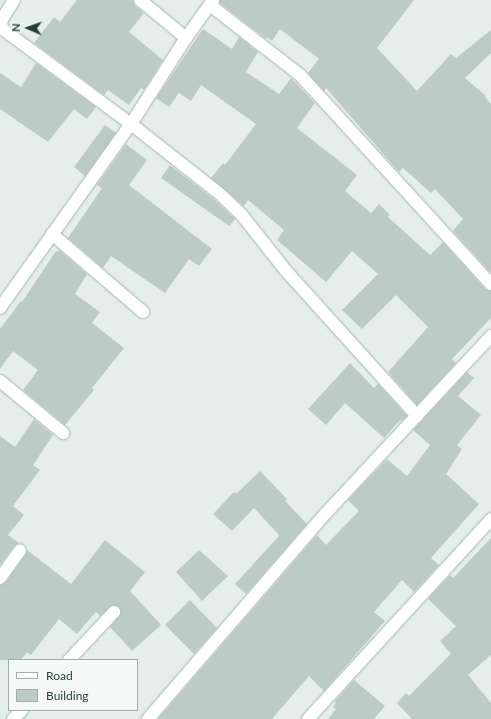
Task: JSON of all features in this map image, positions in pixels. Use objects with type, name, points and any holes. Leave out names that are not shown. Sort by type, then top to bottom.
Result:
[{"type":"street","points":[[14,0],[2,19],[1,26],[4,30],[131,124],[220,194],[242,214],[287,272],[417,416]]},
{"type":"street","points":[[140,0],[186,38]]},
{"type":"street","points":[[0,308],[131,124],[186,38],[212,3],[300,75],[491,284]]},
{"type":"street","points":[[52,234],[143,312]]},
{"type":"street","points":[[148,719],[326,513],[491,336]]},
{"type":"street","points":[[0,381],[63,433]]},
{"type":"street","points":[[308,719],[491,519]]},
{"type":"street","points":[[0,578],[20,550]]},
{"type":"street","points":[[70,659],[114,612]]},
{"type":"street","points":[[13,719],[21,711]]},
{"type":"building","points":[[77,0],[133,0],[135,6],[144,13],[129,32],[163,60],[144,90],[141,88],[129,105],[108,90],[104,95],[34,43],[54,17],[60,22]]},
{"type":"building","points":[[220,0],[414,0],[377,48],[417,91],[451,54],[456,58],[491,30],[491,53],[465,78],[486,96],[485,97],[491,104],[491,273],[453,231],[463,219],[435,189],[431,193],[403,168],[399,172],[326,88],[324,91],[308,73],[319,59],[280,29],[272,41],[267,37],[266,39],[220,3]]},
{"type":"building","points":[[203,29],[232,49],[239,37],[258,52],[246,72],[279,94],[291,78],[315,103],[297,128],[357,175],[345,191],[371,213],[379,204],[390,215],[388,217],[430,255],[443,242],[485,289],[491,291],[491,318],[452,359],[456,363],[417,405],[388,372],[428,327],[396,295],[362,329],[342,310],[378,274],[352,251],[326,282],[277,240],[284,230],[248,200],[244,206],[211,178],[223,163],[225,165],[256,124],[201,85],[191,101],[179,93],[169,107],[156,98]]},
{"type":"building","points":[[36,63],[96,107],[87,119],[74,109],[48,142],[0,109],[0,73],[21,87]]},
{"type":"building","points":[[105,125],[116,133],[85,176],[74,167]]},
{"type":"building","points":[[126,144],[147,160],[129,185],[212,249],[199,266],[189,259],[165,293],[111,256],[103,268],[68,238],[102,188],[97,185]]},
{"type":"building","points":[[170,165],[215,200],[235,219],[229,226],[161,178]]},
{"type":"building","points":[[59,250],[87,274],[75,294],[100,312],[92,323],[124,348],[92,388],[94,390],[65,425],[23,390],[38,370],[13,351],[0,369],[0,329],[21,301],[22,302],[56,251],[58,252]]},
{"type":"building","points":[[350,363],[374,388],[378,384],[407,416],[402,421],[400,420],[384,438],[345,403],[326,425],[308,409]]},
{"type":"building","points":[[467,372],[474,378],[458,396],[481,415],[457,445],[462,449],[446,474],[479,504],[431,558],[439,565],[414,592],[402,580],[374,612],[385,621],[324,691],[309,676],[272,719],[158,719],[317,535],[326,545],[359,511],[348,500],[387,459],[407,476],[430,445],[413,430]]},
{"type":"building","points":[[34,419],[53,435],[33,465],[40,470],[13,506],[24,515],[8,535],[19,543],[14,546],[0,565],[0,436],[15,447]]},
{"type":"building","points":[[260,471],[287,499],[285,501],[307,524],[246,594],[235,584],[279,536],[254,508],[232,531],[213,514],[234,492],[236,494]]},
{"type":"building","points":[[491,538],[491,655],[468,675],[491,703],[491,719],[412,719],[397,703],[406,693],[409,696],[451,654],[440,641],[456,626],[428,599],[450,575],[453,578]]},
{"type":"building","points":[[105,540],[145,572],[130,591],[161,625],[132,651],[110,627],[121,613],[119,607],[112,605],[100,616],[96,612],[77,634],[59,619],[31,655],[27,652],[22,659],[0,660],[0,585],[6,582],[26,554],[27,550],[71,584]]},
{"type":"building","points":[[199,550],[228,576],[202,601],[176,572]]},
{"type":"building","points":[[190,600],[217,628],[194,654],[165,625]]},
{"type":"building","points":[[354,680],[385,706],[374,719],[328,719],[336,709],[333,707],[336,703],[335,701]]}]
